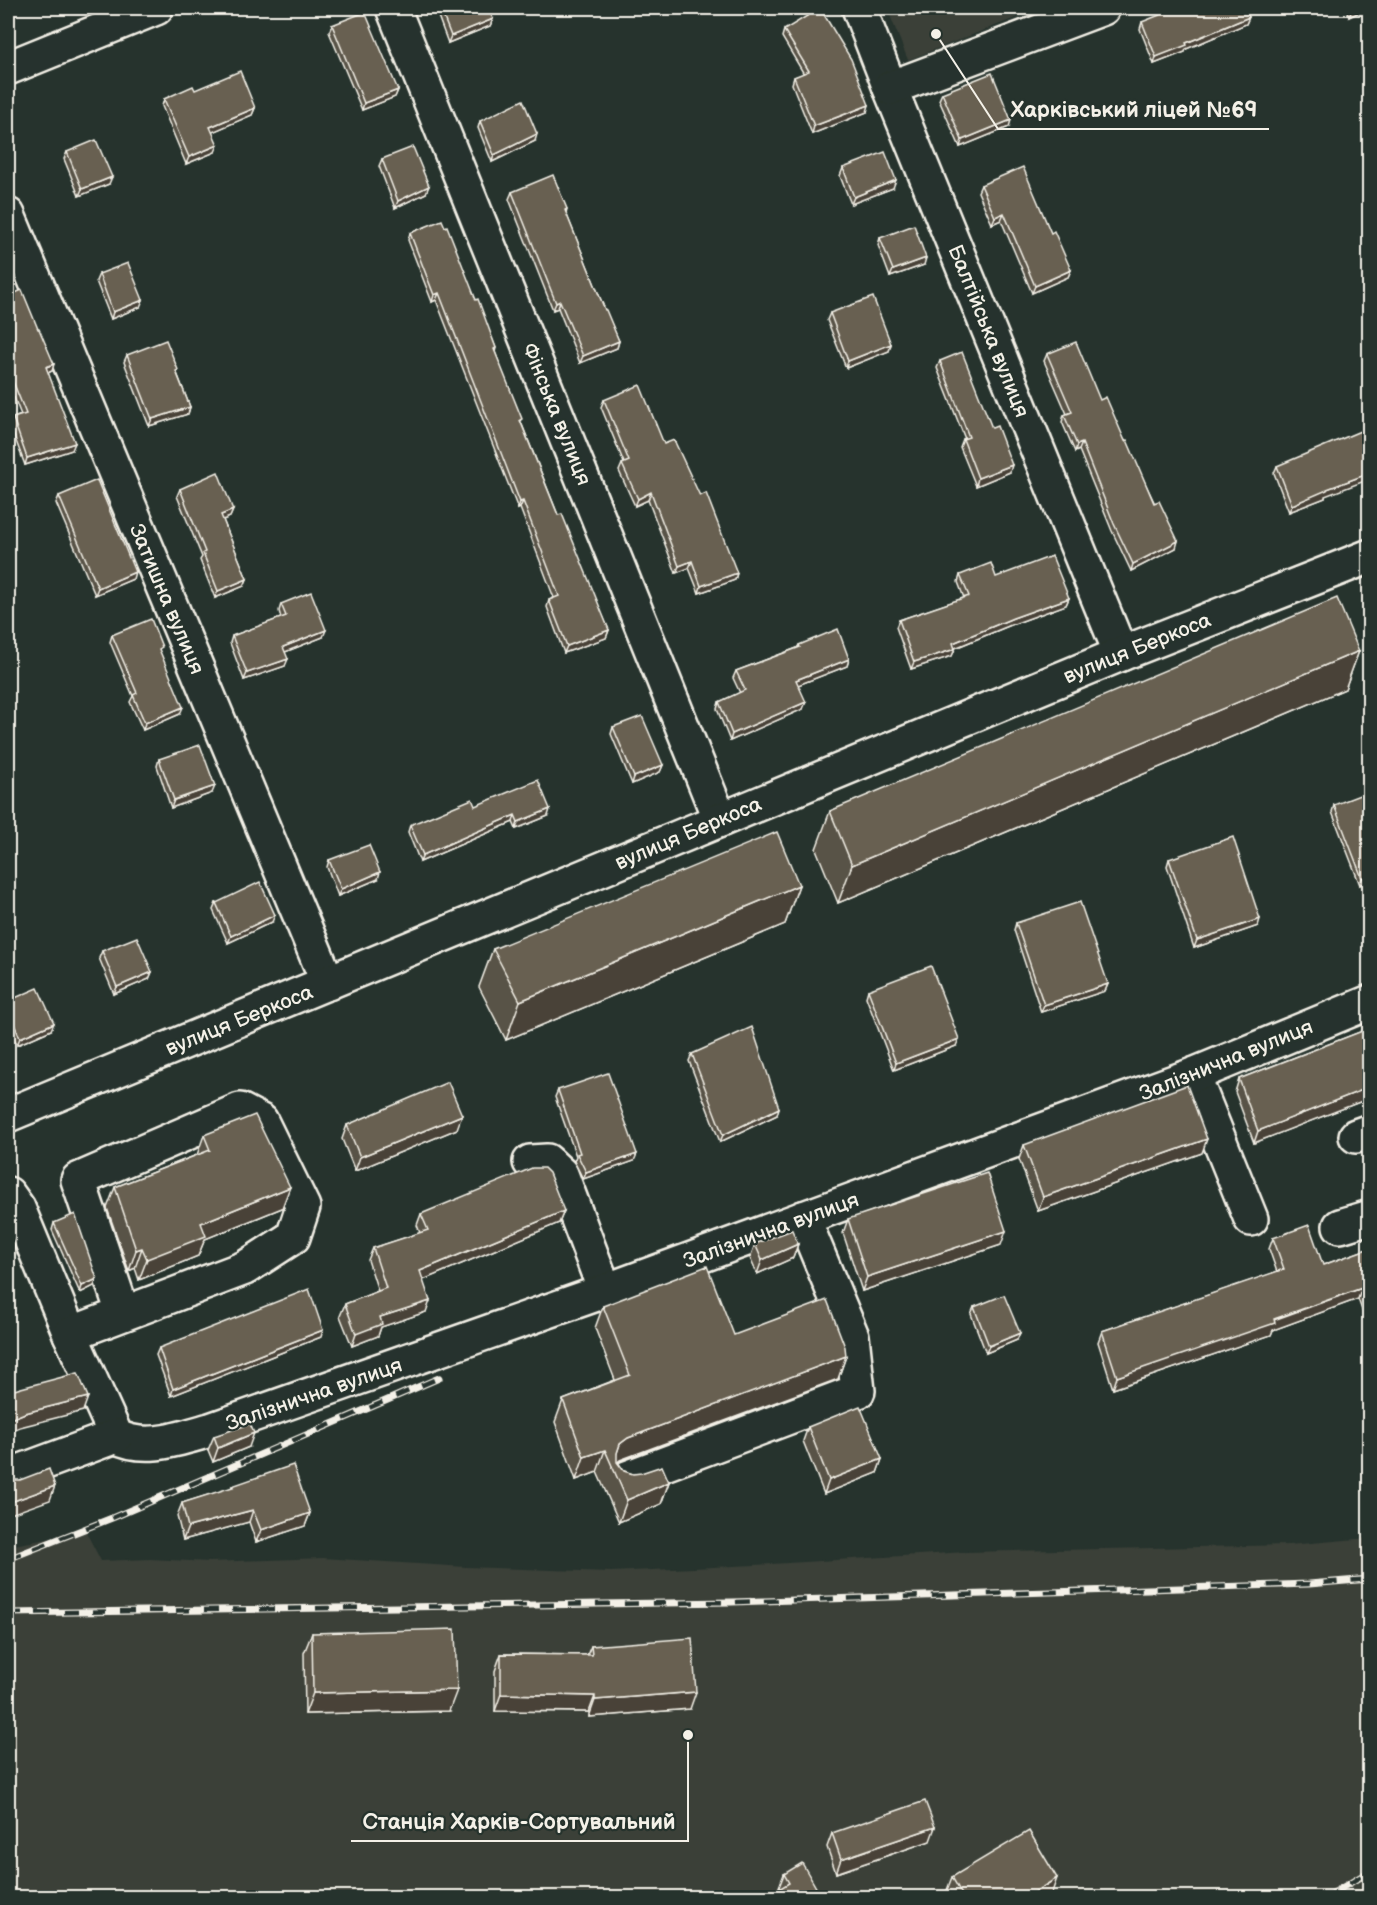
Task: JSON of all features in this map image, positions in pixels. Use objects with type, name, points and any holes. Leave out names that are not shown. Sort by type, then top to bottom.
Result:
[{"type":"street","points":[[8,68],[156,8]]},
{"type":"street","name":"Фінська вулиця","points":[[393,8],[720,820]]},
{"type":"street","name":"Балтійська вулиця","points":[[859,8],[1121,654]]},
{"type":"street","points":[[890,88],[1103,8]]},
{"type":"street","name":"Затишна вулиця","points":[[8,215],[328,983]]},
{"type":"street","name":"вулиця Беркоса","points":[[8,1115],[1121,654],[1370,556]]},
{"type":"street","name":"Залізнична вулиця","points":[[116,1436],[127,1442],[141,1444],[167,1441],[210,1430],[605,1291],[1192,1075],[1370,1002]]},
{"type":"street","points":[[1192,1075],[1251,1219]]},
{"type":"street","points":[[70,1334],[245,1268],[293,1237],[303,1207],[261,1121],[240,1110],[78,1180],[123,1313]]},
{"type":"street","points":[[530,1162],[547,1161],[561,1174],[605,1291]]},
{"type":"street","points":[[8,1194],[18,1208],[70,1334],[116,1436],[8,1476]]},
{"type":"street","points":[[627,1478],[858,1391],[852,1336],[802,1218]]},
{"type":"shaded area","points":[[887,8],[1041,8],[908,60]]},
{"type":"shaded area","points":[[86,1532],[101,1561],[150,1559],[210,1562],[323,1558],[466,1567],[611,1572],[966,1552],[1288,1545],[1369,1538],[1369,1897],[8,1898],[8,1546]]},
{"type":"building","points":[[440,8],[488,8],[493,19],[451,36]]},
{"type":"building","points":[[820,8],[851,59],[869,105],[814,126],[794,77],[809,71],[784,30]]},
{"type":"building","points":[[1177,8],[1245,8],[1249,17],[1156,57],[1142,22]]},
{"type":"building","points":[[365,12],[398,90],[364,103],[332,25]]},
{"type":"building","points":[[240,71],[255,108],[210,127],[218,145],[189,157],[164,99],[193,86],[195,90]]},
{"type":"building","points":[[992,73],[1011,120],[962,140],[942,93]]},
{"type":"building","points":[[523,100],[537,134],[494,155],[480,121]]},
{"type":"building","points":[[96,140],[112,177],[82,189],[67,152]]},
{"type":"building","points":[[413,147],[429,186],[398,201],[382,159]]},
{"type":"building","points":[[885,152],[896,180],[854,197],[843,168]]},
{"type":"building","points":[[1023,167],[1051,233],[1054,231],[1071,270],[1035,286],[1004,213],[995,217],[981,185]]},
{"type":"building","points":[[553,175],[619,341],[583,356],[560,301],[556,303],[512,192]]},
{"type":"building","points":[[442,220],[445,227],[447,226],[476,300],[478,299],[496,348],[494,349],[522,419],[520,420],[558,515],[562,514],[609,630],[567,646],[549,600],[559,596],[523,501],[520,502],[439,293],[434,295],[410,233]]},
{"type":"building","points":[[914,225],[926,258],[893,270],[880,238]]},
{"type":"building","points":[[128,263],[143,300],[113,312],[99,274]]},
{"type":"building","points":[[22,290],[54,364],[46,367],[75,443],[27,458],[13,418],[26,414],[8,369],[8,296]]},
{"type":"building","points":[[873,297],[891,344],[848,361],[830,313]]},
{"type":"building","points":[[166,340],[190,407],[152,419],[127,355]]},
{"type":"building","points":[[1076,342],[1100,400],[1106,397],[1154,503],[1159,501],[1178,541],[1133,564],[1114,524],[1082,443],[1077,445],[1064,415],[1072,412],[1047,354]]},
{"type":"building","points":[[962,352],[992,428],[997,426],[1012,465],[978,478],[963,439],[969,437],[940,361]]},
{"type":"building","points":[[640,385],[664,444],[674,440],[700,496],[706,493],[737,573],[701,586],[692,561],[679,566],[651,492],[638,499],[622,464],[629,461],[604,400]]},
{"type":"building","points":[[1370,427],[1370,473],[1292,505],[1277,466]]},
{"type":"building","points":[[218,472],[233,510],[221,515],[247,579],[218,591],[180,489]]},
{"type":"building","points":[[97,480],[135,572],[98,588],[59,496]]},
{"type":"building","points":[[1052,556],[1069,598],[953,643],[955,649],[914,662],[899,620],[969,596],[960,575],[991,563],[996,577]]},
{"type":"building","points":[[311,592],[326,630],[283,647],[288,659],[247,673],[232,636],[286,616],[281,604]]},
{"type":"building","points":[[1337,598],[1359,651],[852,865],[830,811]]},
{"type":"building","points":[[151,619],[162,647],[159,649],[183,707],[145,723],[133,695],[137,693],[112,635]]},
{"type":"building","points":[[838,629],[849,659],[796,680],[806,702],[732,734],[719,702],[745,690],[736,671],[800,647],[799,645]]},
{"type":"building","points":[[642,716],[663,765],[634,777],[613,727]]},
{"type":"building","points":[[200,745],[215,786],[174,800],[159,759]]},
{"type":"building","points":[[538,780],[550,809],[518,822],[515,815],[423,855],[410,825],[472,799],[475,806]]},
{"type":"building","points":[[1370,791],[1370,875],[1362,878],[1334,805]]},
{"type":"building","points":[[777,832],[799,885],[520,1001],[493,949]]},
{"type":"building","points":[[1233,837],[1260,919],[1197,940],[1169,859]]},
{"type":"building","points":[[369,845],[380,872],[341,889],[329,860]]},
{"type":"building","points":[[260,882],[275,915],[231,936],[216,903]]},
{"type":"building","points":[[1080,902],[1108,984],[1044,1005],[1016,923]]},
{"type":"building","points":[[137,937],[152,972],[117,987],[102,951]]},
{"type":"building","points":[[931,966],[959,1039],[896,1063],[868,990]]},
{"type":"building","points":[[38,988],[54,1023],[20,1038],[8,1010],[8,1001]]},
{"type":"building","points":[[752,1027],[779,1108],[723,1135],[692,1054]]},
{"type":"building","points":[[1370,1028],[1370,1087],[1258,1131],[1239,1079]]},
{"type":"building","points":[[608,1073],[637,1154],[586,1172],[577,1154],[580,1153],[558,1090]]},
{"type":"building","points":[[448,1082],[462,1115],[360,1157],[347,1125]]},
{"type":"building","points":[[1187,1085],[1207,1139],[1043,1197],[1024,1145]]},
{"type":"building","points":[[255,1115],[290,1187],[201,1223],[206,1236],[147,1259],[142,1248],[136,1250],[115,1187],[210,1150],[204,1135]]},
{"type":"building","points":[[532,1168],[544,1168],[549,1173],[564,1211],[420,1271],[430,1301],[380,1317],[382,1324],[356,1334],[345,1304],[386,1288],[373,1248],[428,1230],[421,1214]]},
{"type":"building","points":[[987,1173],[1006,1231],[867,1277],[848,1219]]},
{"type":"building","points":[[75,1214],[97,1279],[82,1286],[54,1223]]},
{"type":"building","points":[[1309,1225],[1323,1265],[1370,1248],[1370,1308],[1362,1288],[1274,1319],[1275,1323],[1117,1377],[1102,1331],[1284,1269],[1273,1238]]},
{"type":"building","points":[[792,1230],[798,1244],[762,1260],[755,1244]]},
{"type":"building","points":[[707,1266],[734,1335],[827,1300],[845,1347],[846,1356],[628,1438],[620,1444],[617,1453],[617,1462],[624,1471],[633,1474],[641,1473],[662,1466],[669,1482],[627,1500],[605,1450],[584,1457],[563,1400],[630,1375],[603,1306]]},
{"type":"building","points":[[309,1289],[323,1330],[173,1389],[159,1348]]},
{"type":"building","points":[[1004,1295],[1020,1333],[989,1346],[974,1307]]},
{"type":"building","points":[[78,1373],[88,1397],[25,1413],[8,1420],[8,1392]]},
{"type":"building","points":[[860,1406],[882,1459],[829,1480],[808,1427]]},
{"type":"building","points":[[250,1424],[254,1433],[218,1448],[214,1436]]},
{"type":"building","points":[[293,1465],[310,1513],[261,1530],[253,1510],[188,1527],[182,1503]]},
{"type":"building","points":[[49,1469],[55,1486],[8,1503],[8,1480],[20,1480]]},
{"type":"building","points":[[455,1629],[457,1690],[313,1693],[312,1633]]},
{"type":"building","points":[[692,1638],[696,1692],[595,1700],[595,1696],[501,1694],[501,1654],[592,1655],[591,1646]]},
{"type":"building","points":[[925,1801],[935,1827],[841,1859],[832,1833]]},
{"type":"building","points":[[1029,1831],[1057,1878],[1025,1898],[964,1898],[952,1877]]},
{"type":"building","points":[[802,1863],[822,1898],[764,1898],[789,1883],[784,1874]]},
{"type":"railway","points":[[8,1559],[112,1518],[439,1378]]},
{"type":"railway","points":[[8,1613],[732,1602],[1309,1584],[1370,1579]]},
{"type":"railway","points":[[1325,1898],[1370,1871]]},
{"type":"railway","points":[[1364,1898],[1370,1894]]},
{"type":"place","name":"Харківський ліцей №69","points":[[936,34]]},
{"type":"place","name":"Станція Харків-Сортувальний","points":[[688,1735]]}]
